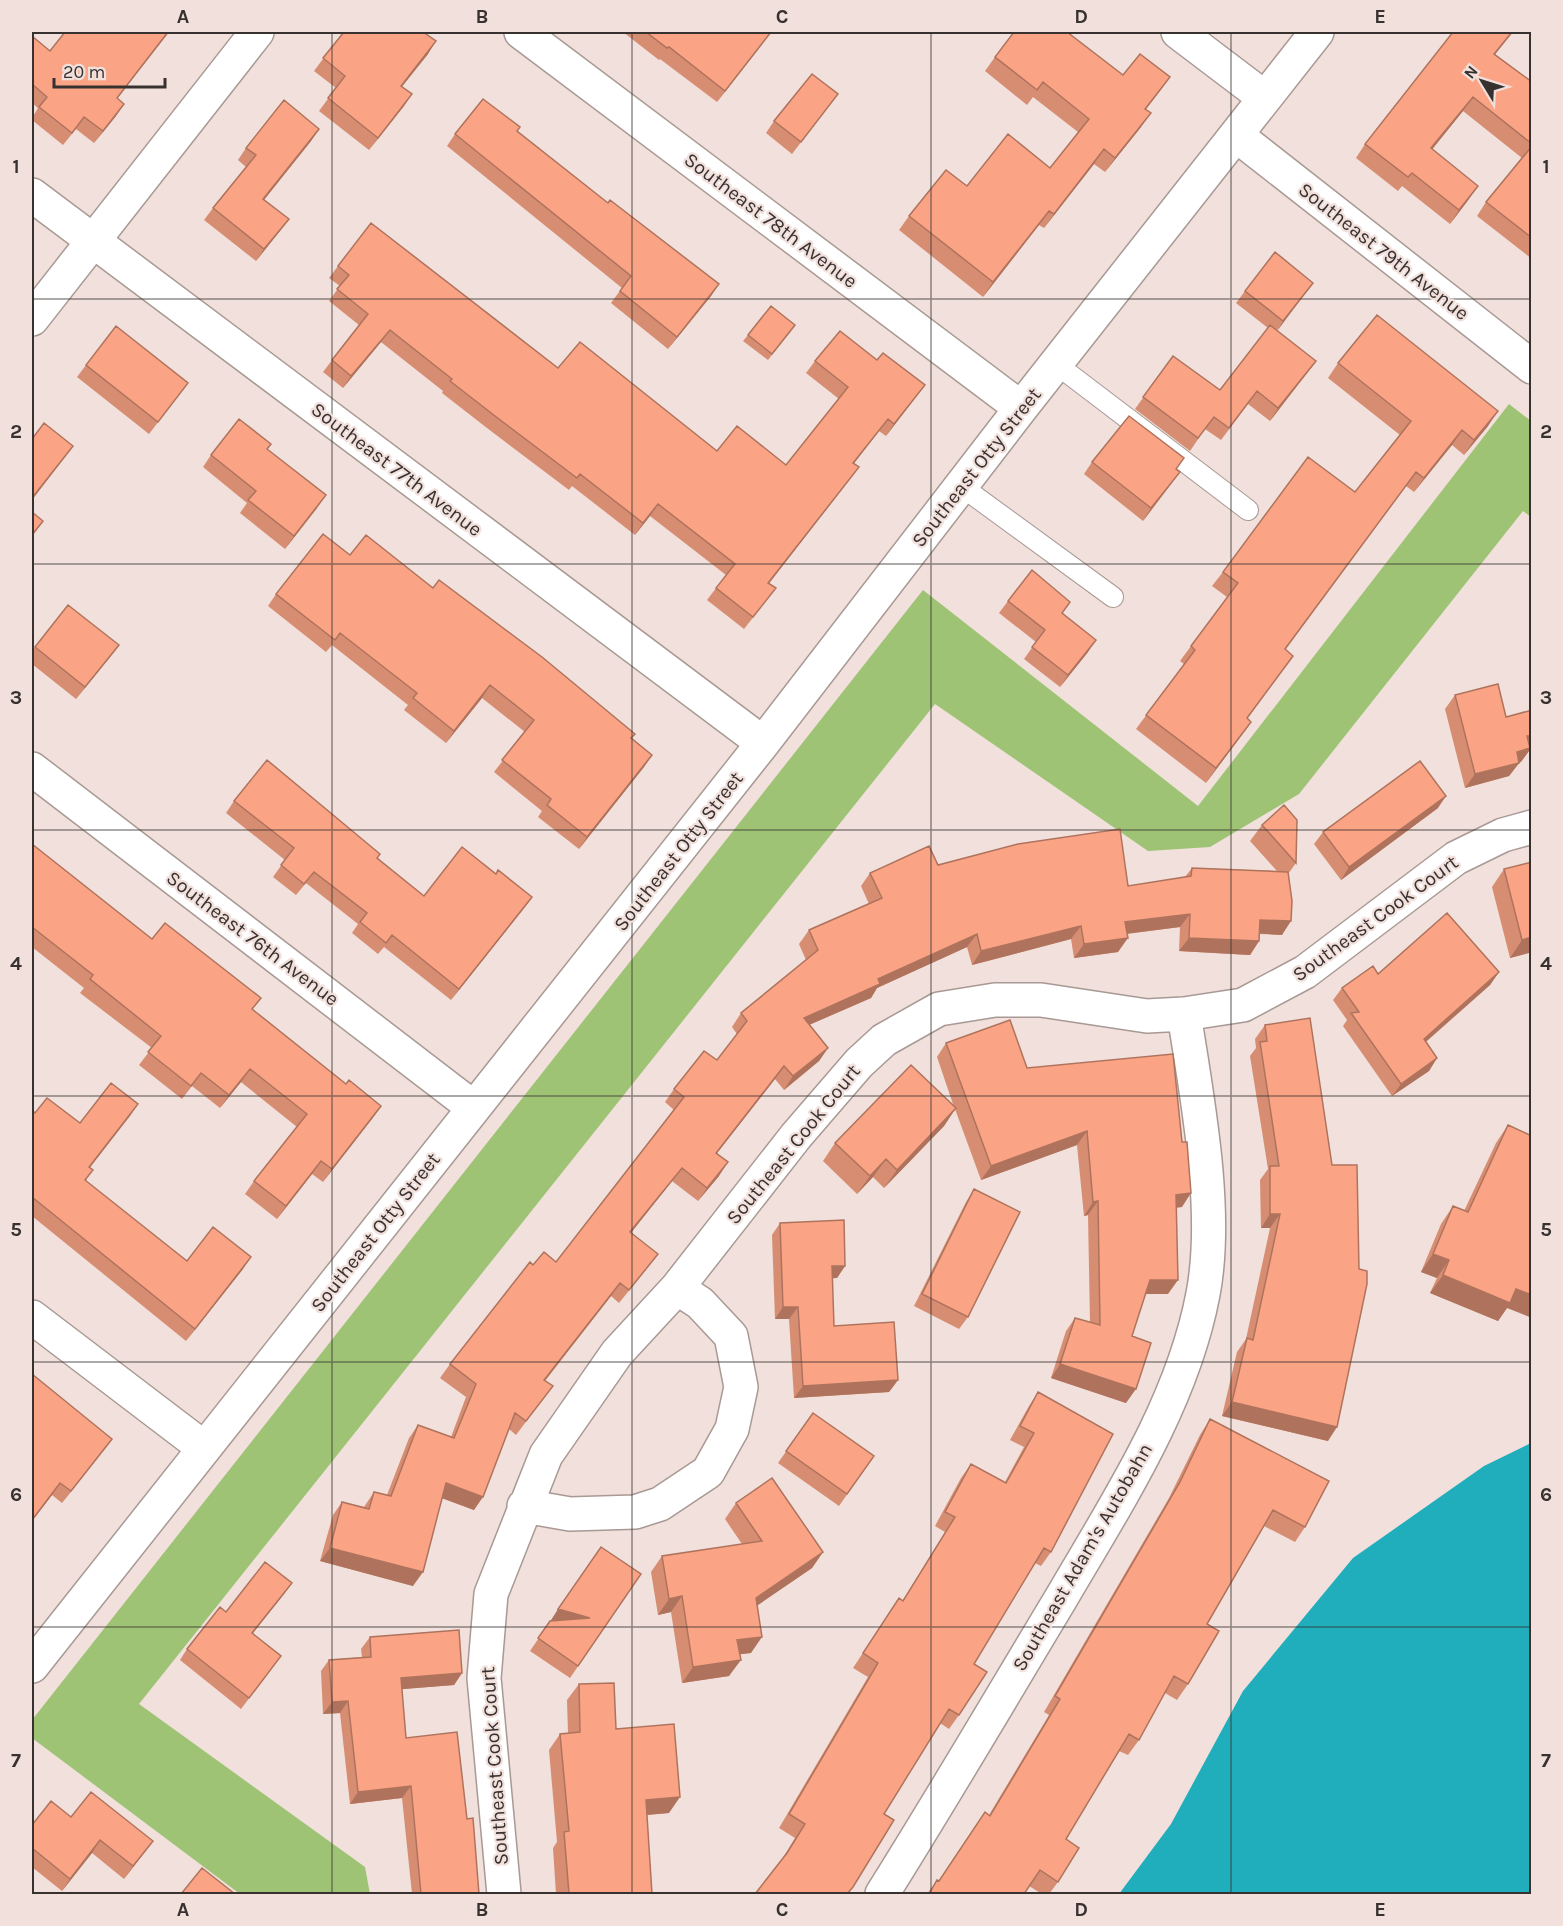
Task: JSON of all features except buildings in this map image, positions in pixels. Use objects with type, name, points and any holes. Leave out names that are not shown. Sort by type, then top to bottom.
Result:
[{"type":"street","points":[[32,319],[257,32]]},
{"type":"street","name":"Southeast 78th Avenue","points":[[521,32],[1022,408]]},
{"type":"street","points":[[1178,32],[1265,98]]},
{"type":"street","name":"Southeast Otty Street","points":[[32,1666],[763,743],[1056,364],[1317,32]]},
{"type":"street","name":"Southeast 79th Avenue","points":[[1236,135],[1532,367]]},
{"type":"street","name":"Southeast 77th Avenue","points":[[32,195],[763,743]]},
{"type":"street","name":"Southeast 76th Avenue","points":[[32,769],[474,1108]]},
{"type":"street","name":"Southeast Cook Court","points":[[504,1894],[484,1678],[491,1594],[524,1506],[546,1455],[617,1353],[677,1288],[796,1136],[858,1063],[884,1040],[939,1009],[995,1000],[1041,1000],[1147,1016],[1184,1014],[1244,1005],[1305,972],[1456,858],[1503,835],[1532,827]]},
{"type":"street","name":"Southeast Adam's Autobahn","points":[[882,1894],[954,1779],[1135,1473],[1183,1366],[1203,1293],[1209,1232],[1201,1122],[1184,1014]]},
{"type":"street","points":[[524,1506],[570,1514],[635,1512],[660,1504],[708,1472],[732,1429],[741,1386],[731,1336],[700,1303],[677,1288]]},
{"type":"street","points":[[32,1317],[204,1448]]},
{"type":"lane","points":[[1056,364],[1248,510]]},
{"type":"lane","points":[[961,486],[1113,597]]},
{"type":"green space","points":[[1509,404],[1531,421],[1531,517],[1523,511],[1299,794],[1210,847],[1148,851],[935,704],[139,1704],[365,1867],[370,1894],[240,1894],[32,1738],[32,1720],[923,590],[1198,806]]},
{"type":"water","points":[[1531,1443],[1531,1894],[1119,1894],[1171,1824],[1243,1691],[1353,1558],[1484,1466]]}]
